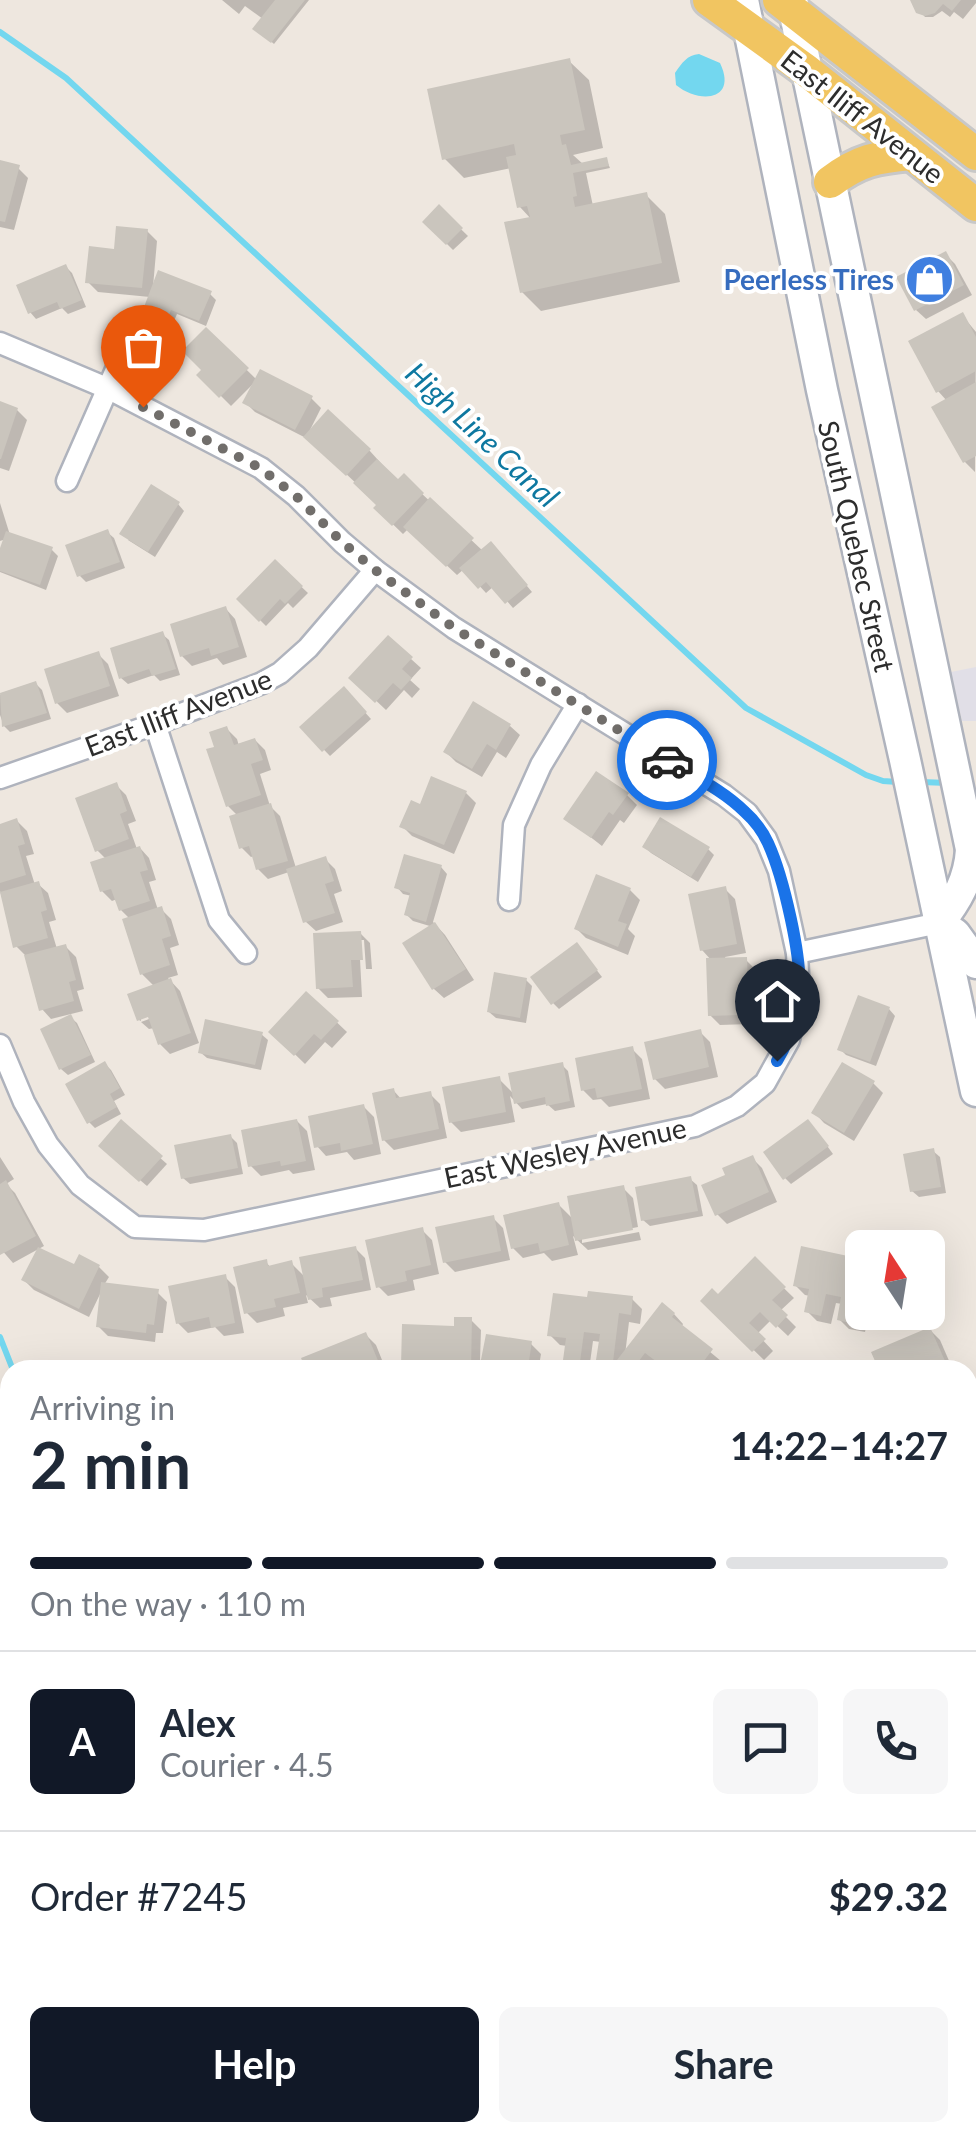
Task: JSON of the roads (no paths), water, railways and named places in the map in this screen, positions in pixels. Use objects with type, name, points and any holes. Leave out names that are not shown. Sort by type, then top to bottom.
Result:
[{"type":"main road","name":"East Iliff Avenue","points":[[709,0],[746,14],[807,70],[976,204]]},
{"type":"main road","name":"East Iliff Avenue","points":[[789,4],[976,154]]},
{"type":"main road","name":"South Quebec Street","points":[[789,4],[807,70],[974,862]]},
{"type":"main road","name":"South Quebec Street","points":[[746,14],[822,390],[976,1091]]},
{"type":"main road","points":[[830,182],[875,157],[912,154]]},
{"type":"main road","points":[[974,862],[952,907],[939,923],[954,934],[976,963]]},
{"type":"street","name":"East Wesley Avenue","points":[[0,343],[108,389],[260,468],[375,570],[454,628],[747,813],[766,838],[779,872],[796,953],[799,993],[789,1040],[765,1083],[737,1106],[695,1126],[204,1230],[136,1227],[80,1185],[48,1145],[0,1046]]},
{"type":"street","points":[[67,481],[122,356]]},
{"type":"street","name":"East Iliff Avenue","points":[[0,778],[155,724],[280,673],[308,648],[375,570]]},
{"type":"street","points":[[509,900],[514,826],[541,765],[578,704]]},
{"type":"street","points":[[155,724],[219,920],[246,953]]},
{"type":"street","points":[[796,953],[939,923]]},
{"type":"water","points":[[699,54],[720,63],[724,85],[720,92],[695,95],[676,85],[675,73],[680,66]]},
{"type":"waterway","name":"High Line Canal","points":[[0,32],[66,78],[746,708],[866,775],[898,782]]},
{"type":"waterway","name":"High Line Canal","points":[[921,782],[948,783]]},
{"type":"waterway","name":"High Line Canal","points":[[0,1337],[9,1360]]},
{"type":"place","name":"Peerless Tires","points":[[929,279]]}]
